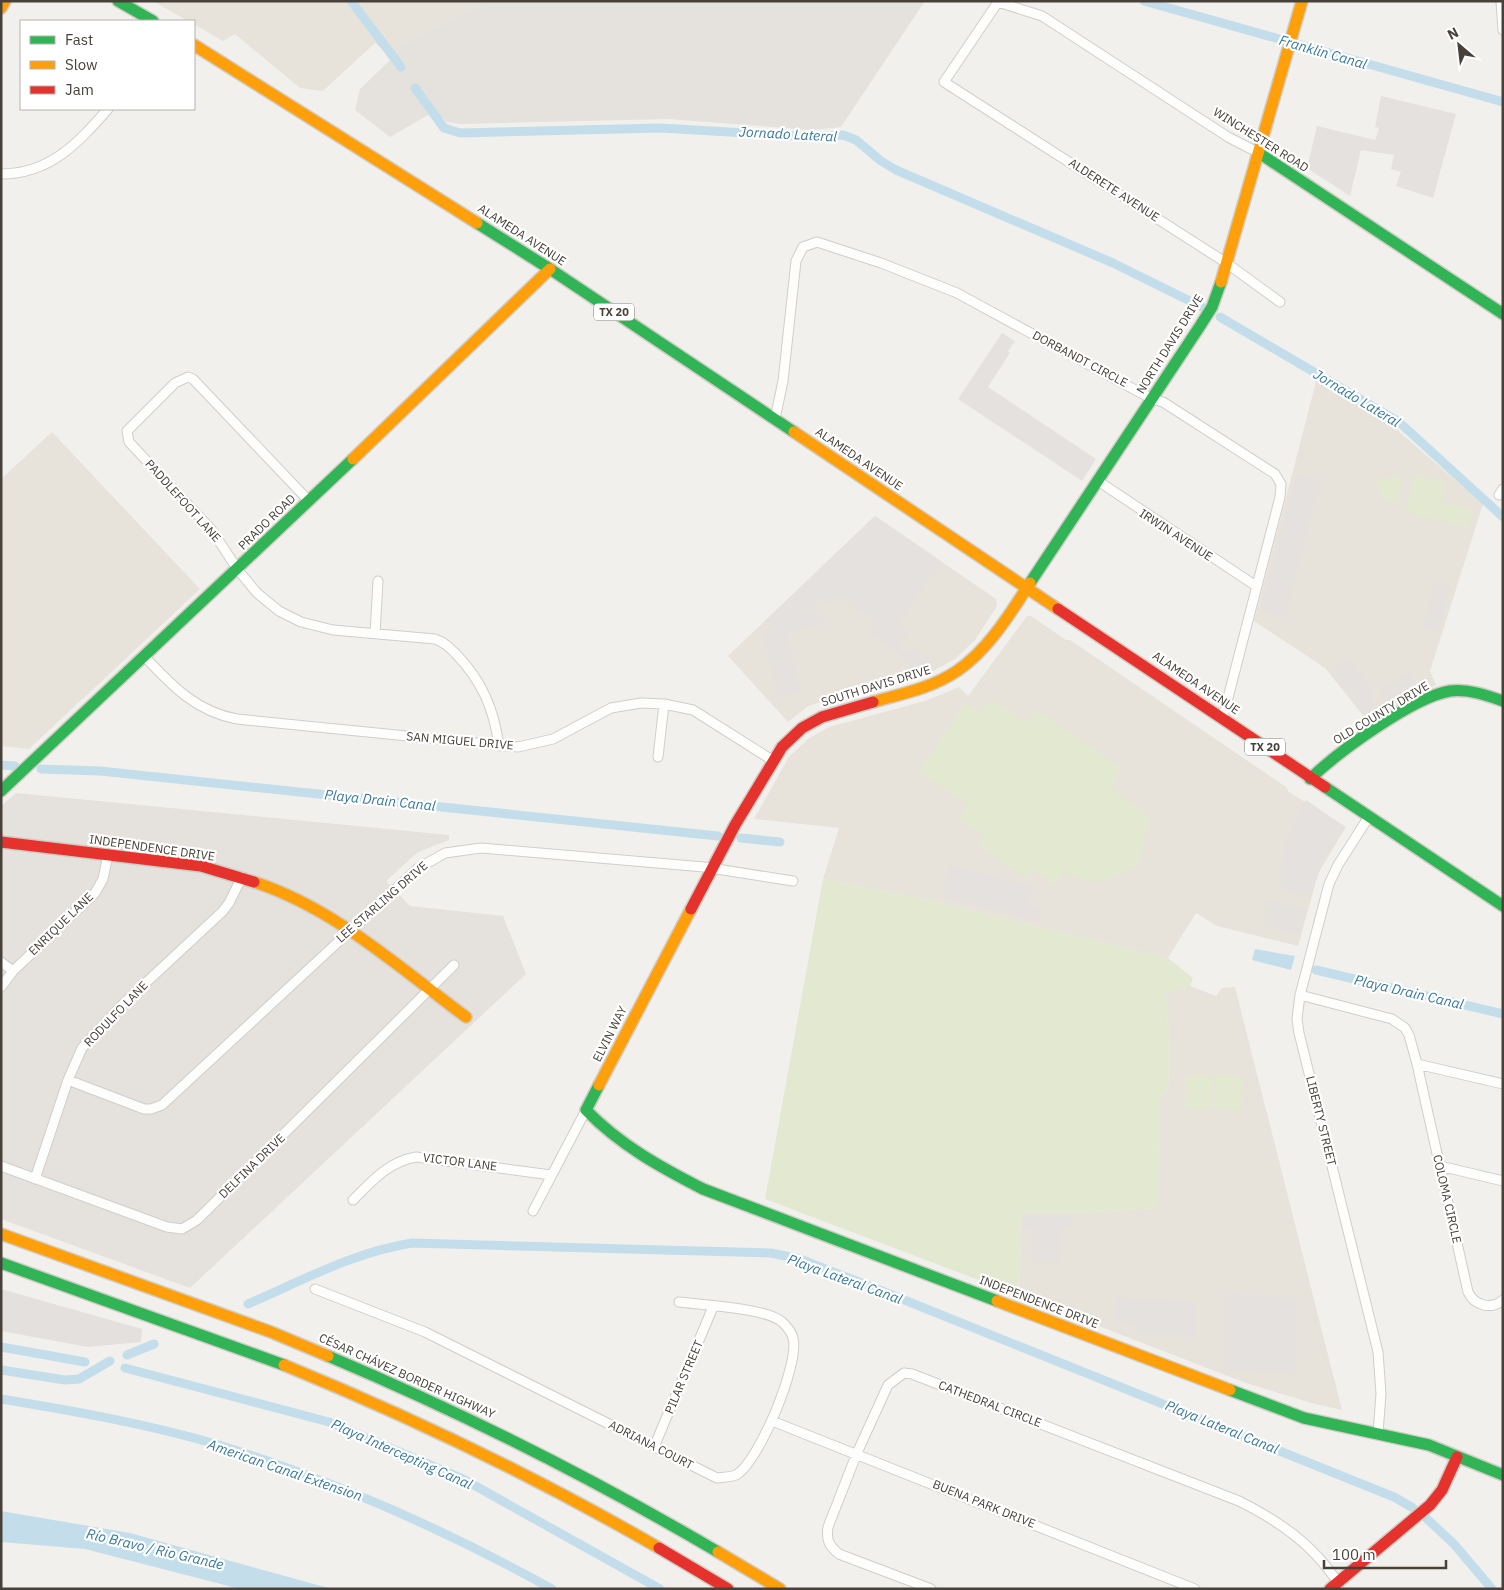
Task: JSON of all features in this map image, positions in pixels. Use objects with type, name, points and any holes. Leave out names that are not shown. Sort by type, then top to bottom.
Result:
[{"type":"main road","points":[[1,8],[6,1]]},
{"type":"main road","points":[[118,1],[151,20]]},
{"type":"main road","name":"NORTH DAVIS DRIVE","points":[[1027,588],[1212,307],[1260,154],[1302,1]]},
{"type":"main road","name":"ALAMEDA AVENUE","points":[[195,46],[550,269],[1222,717],[1368,818],[1503,906]]},
{"type":"main road","name":"WINCHESTER ROAD","points":[[1260,154],[1503,314]]},
{"type":"main road","name":"PRADO ROAD","points":[[1,791],[238,570],[488,331],[550,269]]},
{"type":"main road","name":"SOUTH DAVIS DRIVE","points":[[712,870],[772,760],[792,736],[822,717],[927,686],[956,672],[981,652],[990,642],[1027,588]]},
{"type":"main road","name":"OLD COUNTY DRIVE","points":[[1310,779],[1324,765],[1351,746],[1435,695],[1446,691],[1462,690],[1503,701]]},
{"type":"main road","name":"INDEPENDENCE DRIVE","points":[[1,842],[201,866],[242,877],[287,895],[350,930],[466,1017]]},
{"type":"main road","name":"ELVIN WAY","points":[[586,1110],[712,870]]},
{"type":"main road","name":"INDEPENDENCE DRIVE","points":[[586,1110],[622,1142],[643,1156],[703,1189],[1304,1418],[1429,1445],[1503,1475]]},
{"type":"main road","name":"CÉSAR CHÁVEZ BORDER HIGHWAY","points":[[1,1234],[262,1329],[411,1391],[526,1446],[648,1510],[780,1589]]},
{"type":"main road","points":[[1,1263],[284,1365],[390,1410],[569,1498],[728,1589]]},
{"type":"main road","points":[[1334,1585],[1430,1505],[1442,1490],[1457,1457]]},
{"type":"street","points":[[1501,1],[1503,30]]},
{"type":"street","name":"ALDERETE AVENUE","points":[[998,2],[944,82],[1225,262],[1280,302]]},
{"type":"street","name":"WINCHESTER ROAD","points":[[998,2],[1042,16],[1228,137],[1260,154]]},
{"type":"street","points":[[1,174],[31,171],[50,163],[82,137],[107,110]]},
{"type":"street","name":"DORBANDT CIRCLE","points":[[775,419],[783,381],[796,261],[804,247],[817,242],[880,263],[957,293],[1152,399],[1163,402],[1267,469],[1280,481],[1280,497],[1222,717]]},
{"type":"street","name":"PADDLEFOOT LANE","points":[[309,501],[193,379],[184,377],[175,383],[132,423],[127,431],[129,442],[211,529],[238,570],[266,601],[279,611],[301,622],[333,630],[435,639],[447,644],[474,675],[489,700],[496,724],[499,746]]},
{"type":"street","name":"IRWIN AVENUE","points":[[1098,481],[1256,586]]},
{"type":"street","points":[[375,634],[378,581]]},
{"type":"street","name":"SAN MIGUEL DRIVE","points":[[145,657],[178,691],[205,709],[223,716],[518,747],[542,743],[564,734],[598,713],[627,704],[664,704],[693,710],[772,760]]},
{"type":"street","points":[[658,757],[664,704]]},
{"type":"street","name":"LIBERTY STREET","points":[[1368,818],[1329,884],[1300,995],[1297,1018],[1299,1033],[1378,1352],[1382,1394],[1378,1434]]},
{"type":"street","name":"LEE STARLING DRIVE","points":[[68,1080],[144,1109],[162,1105],[417,869],[445,854],[481,848],[712,870],[793,881]]},
{"type":"street","name":"ENRIQUE LANE","points":[[1,987],[12,971],[94,893],[103,879],[108,855]]},
{"type":"street","name":"RODULFO LANE","points":[[35,1179],[75,1062],[91,1036],[222,912],[229,903],[242,877]]},
{"type":"street","points":[[1,962],[12,971]]},
{"type":"street","name":"DELFINA DRIVE","points":[[1,1166],[167,1228],[182,1229],[197,1220],[432,990],[454,965]]},
{"type":"street","name":"COLOMA CIRCLE","points":[[1300,995],[1392,1019],[1399,1022],[1409,1035],[1470,1296],[1480,1305],[1487,1306],[1503,1300]]},
{"type":"street","points":[[1417,1064],[1503,1084]]},
{"type":"street","name":"ELVIN WAY","points":[[533,1211],[586,1110]]},
{"type":"street","name":"VICTOR LANE","points":[[353,1200],[381,1172],[394,1163],[416,1157],[551,1175]]},
{"type":"street","points":[[1440,1166],[1503,1180]]},
{"type":"street","name":"ADRIANA COURT","points":[[315,1289],[425,1332],[717,1478],[735,1476],[750,1463],[772,1421],[793,1358],[793,1337],[782,1321],[744,1308],[713,1307],[679,1302]]},
{"type":"street","name":"PILAR STREET","points":[[654,1446],[713,1307]]},
{"type":"street","name":"CATHEDRAL CIRCLE","points":[[931,1589],[839,1554],[830,1547],[826,1538],[828,1526],[857,1454],[888,1385],[904,1374],[912,1374],[1239,1501],[1280,1524],[1316,1554],[1334,1585]]},
{"type":"street","name":"BUENA PARK DRIVE","points":[[772,1421],[1195,1589]]},
{"type":"shaded area","points":[[153,1],[487,1],[385,52],[375,43],[323,91],[300,88],[235,34],[223,41],[195,25],[195,20],[186,20]]},
{"type":"shaded area","points":[[487,1],[925,1],[841,127],[812,130],[668,119],[460,124],[447,122],[435,111],[390,137],[355,110],[360,89],[390,60],[385,52]]},
{"type":"shaded area","points":[[1381,96],[1456,114],[1433,198],[1396,186],[1401,172],[1391,169],[1394,155],[1361,150],[1350,196],[1307,168],[1317,126],[1375,140],[1379,128],[1375,127]]},
{"type":"shaded area","points":[[1002,333],[1015,341],[1008,351],[1010,353],[988,387],[1096,459],[1082,481],[958,399]]},
{"type":"shaded area","points":[[1317,378],[1382,417],[1483,504],[1430,671],[1436,685],[1369,723],[1325,668],[1254,621]]},
{"type":"shaded area","points":[[52,432],[200,589],[29,749],[1,746],[1,479]]},
{"type":"shaded area","points":[[1297,474],[1321,480],[1283,621],[1261,608]]},
{"type":"shaded area","points":[[875,516],[996,599],[997,606],[975,640],[955,659],[935,670],[904,681],[888,682],[808,706],[788,722],[728,656]]},
{"type":"shaded area","points":[[875,516],[941,561],[897,625],[908,632],[898,649],[905,653],[919,649],[923,658],[928,657],[933,668],[920,672],[906,664],[903,656],[868,631],[875,621],[840,597],[832,606],[822,598],[811,612],[820,611],[824,624],[786,634],[801,692],[779,697],[761,631],[772,627],[773,624],[765,621]]},
{"type":"shaded area","points":[[1435,584],[1450,588],[1438,632],[1423,628]]},
{"type":"shaded area","points":[[1027,616],[1031,616],[1066,640],[1070,640],[1286,787],[1289,792],[1346,827],[1318,874],[1298,946],[1217,926],[1196,913],[1168,958],[928,900],[823,879],[839,828],[754,819],[789,757],[808,739],[829,727],[925,701],[959,687],[968,696]]},
{"type":"shaded area","points":[[1347,658],[1374,690],[1369,694],[1372,699],[1371,711],[1365,715],[1331,673]]},
{"type":"shaded area","points":[[1408,673],[1416,685],[1386,704],[1379,692]]},
{"type":"shaded area","points":[[16,793],[449,835],[449,840],[418,852],[386,881],[410,906],[503,916],[526,974],[190,1288],[1,1219],[1,806]]},
{"type":"shaded area","points":[[1306,800],[1345,827],[1323,861],[1310,897],[1283,890],[1280,886],[1286,841]]},
{"type":"shaded area","points":[[949,865],[1031,886],[1029,906],[1039,908],[1037,921],[943,897]]},
{"type":"shaded area","points":[[1267,899],[1307,909],[1300,934],[1267,926],[1264,923]]},
{"type":"shaded area","points":[[1190,986],[1216,996],[1222,988],[1235,987],[1342,1410],[1315,1404],[1246,1383],[1018,1295],[1021,1212],[1074,1213],[1158,1208],[1159,1098],[1168,1088],[1170,1055],[1166,992]]},
{"type":"shaded area","points":[[1024,1214],[1072,1214],[1073,1227],[1062,1228],[1060,1263],[1033,1262],[1034,1229],[1024,1229]]},
{"type":"shaded area","points":[[1,1289],[142,1329],[141,1342],[88,1347],[1,1331]]},
{"type":"shaded area","points":[[1225,1294],[1297,1297],[1296,1374],[1224,1370]]},
{"type":"shaded area","points":[[1115,1298],[1195,1301],[1195,1337],[1135,1335],[1134,1324],[1115,1323]]},
{"type":"green space","points":[[1398,475],[1402,485],[1397,501],[1394,502],[1390,499],[1382,498],[1376,484],[1382,479]]},
{"type":"green space","points":[[1415,475],[1446,483],[1441,501],[1410,493]]},
{"type":"green space","points":[[1410,494],[1441,502],[1436,520],[1405,512]]},
{"type":"green space","points":[[1442,502],[1473,510],[1468,527],[1437,520]]},
{"type":"green space","points":[[993,700],[1028,723],[1037,710],[1121,768],[1114,777],[1118,780],[1112,790],[1152,818],[1136,867],[1095,882],[1081,880],[1064,872],[1054,885],[1033,869],[1026,878],[979,845],[984,836],[959,819],[969,805],[919,771],[965,704],[980,713],[988,702]]},
{"type":"green space","points":[[823,879],[928,900],[1168,958],[1193,978],[1190,986],[1166,993],[1170,1054],[1168,1088],[1159,1098],[1158,1208],[1074,1213],[1021,1213],[1018,1295],[765,1199]]},
{"type":"green space","points":[[1186,1075],[1213,1076],[1213,1092],[1185,1091]]},
{"type":"green space","points":[[1216,1075],[1243,1076],[1242,1093],[1215,1092]]},
{"type":"green space","points":[[1185,1092],[1212,1093],[1212,1109],[1185,1108]]},
{"type":"green space","points":[[1215,1093],[1242,1094],[1242,1110],[1214,1109]]},
{"type":"water","points":[[1255,949],[1295,956],[1291,970],[1252,960]]},
{"type":"water","name":"Río Bravo / Rio Grande","points":[[1,1511],[130,1533],[332,1589],[240,1589],[85,1549],[1,1542]]},
{"type":"waterway","name":"Jornado Lateral","points":[[351,1],[401,67]]},
{"type":"waterway","name":"Franklin Canal","points":[[1144,1],[1503,102]]},
{"type":"waterway","name":"Jornado Lateral","points":[[415,88],[444,128],[460,133],[660,128],[815,137],[843,135],[856,140],[881,161],[896,170],[1113,263],[1202,307]]},
{"type":"waterway","name":"Jornado Lateral","points":[[1220,317],[1399,422],[1503,517]]},
{"type":"waterway","name":"Playa Drain Canal","points":[[1,765],[15,766]]},
{"type":"waterway","name":"Playa Drain Canal","points":[[41,769],[100,771],[718,836]]},
{"type":"waterway","name":"Playa Drain Canal","points":[[741,838],[780,842]]},
{"type":"waterway","name":"Playa Drain Canal","points":[[1316,970],[1503,1014]]},
{"type":"waterway","name":"Playa Lateral Canal","points":[[248,1304],[349,1260],[390,1247],[412,1243],[771,1253],[800,1259],[877,1289],[1394,1497],[1413,1508]]},
{"type":"waterway","name":"Playa Lateral Canal","points":[[127,1355],[154,1344]]},
{"type":"waterway","name":"Playa Intercepting Canal","points":[[1,1347],[85,1362]]},
{"type":"waterway","name":"Playa Lateral Canal","points":[[1,1370],[65,1380],[79,1379],[110,1361]]},
{"type":"waterway","name":"Playa Intercepting Canal","points":[[125,1368],[329,1422],[463,1479],[660,1589]]},
{"type":"waterway","name":"American Canal Extension","points":[[1,1399],[138,1424],[192,1437],[262,1459],[389,1508],[472,1547],[552,1589]]},
{"type":"waterway","name":"Playa Lateral Canal","points":[[1427,1519],[1454,1544],[1492,1589]]},
{"type":"traffic: fast","points":[[118,1],[151,20]]},
{"type":"traffic: fast","points":[[1259,153],[1503,314]]},
{"type":"traffic: fast","points":[[477,223],[550,269],[794,432]]},
{"type":"traffic: fast","points":[[1030,583],[1200,326],[1212,307],[1221,282]]},
{"type":"traffic: fast","points":[[1,791],[353,459]]},
{"type":"traffic: fast","points":[[1310,779],[1338,755],[1377,727],[1416,703],[1435,695],[1450,691],[1464,691],[1503,701]]},
{"type":"traffic: fast","points":[[1325,787],[1503,906]]},
{"type":"traffic: fast","points":[[599,1085],[586,1110],[627,1145],[671,1172],[703,1189],[997,1301]]},
{"type":"traffic: fast","points":[[1,1263],[284,1365]]},
{"type":"traffic: fast","points":[[328,1356],[428,1400],[575,1472],[718,1552]]},
{"type":"traffic: fast","points":[[1230,1390],[1304,1418],[1429,1445],[1503,1475]]},
{"type":"traffic: slow","points":[[1,8],[5,1]]},
{"type":"traffic: slow","points":[[1221,282],[1302,1]]},
{"type":"traffic: slow","points":[[195,46],[477,223]]},
{"type":"traffic: slow","points":[[353,459],[550,269]]},
{"type":"traffic: slow","points":[[794,432],[1058,609]]},
{"type":"traffic: slow","points":[[873,702],[927,686],[957,671],[979,653],[1006,619],[1030,583]]},
{"type":"traffic: slow","points":[[254,882],[283,893],[339,923],[466,1017]]},
{"type":"traffic: slow","points":[[599,1085],[691,909]]},
{"type":"traffic: slow","points":[[1,1234],[271,1332],[328,1356]]},
{"type":"traffic: slow","points":[[997,1301],[1230,1390]]},
{"type":"traffic: slow","points":[[284,1365],[380,1406],[474,1450],[568,1497],[659,1548]]},
{"type":"traffic: slow","points":[[718,1552],[780,1589]]},
{"type":"traffic: jam","points":[[1058,609],[1325,787]]},
{"type":"traffic: jam","points":[[691,909],[735,825],[782,747],[802,728],[822,717],[873,702]]},
{"type":"traffic: jam","points":[[1,842],[201,866],[254,882]]},
{"type":"traffic: jam","points":[[1330,1589],[1430,1505],[1442,1490],[1457,1457]]},
{"type":"traffic: jam","points":[[659,1548],[728,1589]]}]
